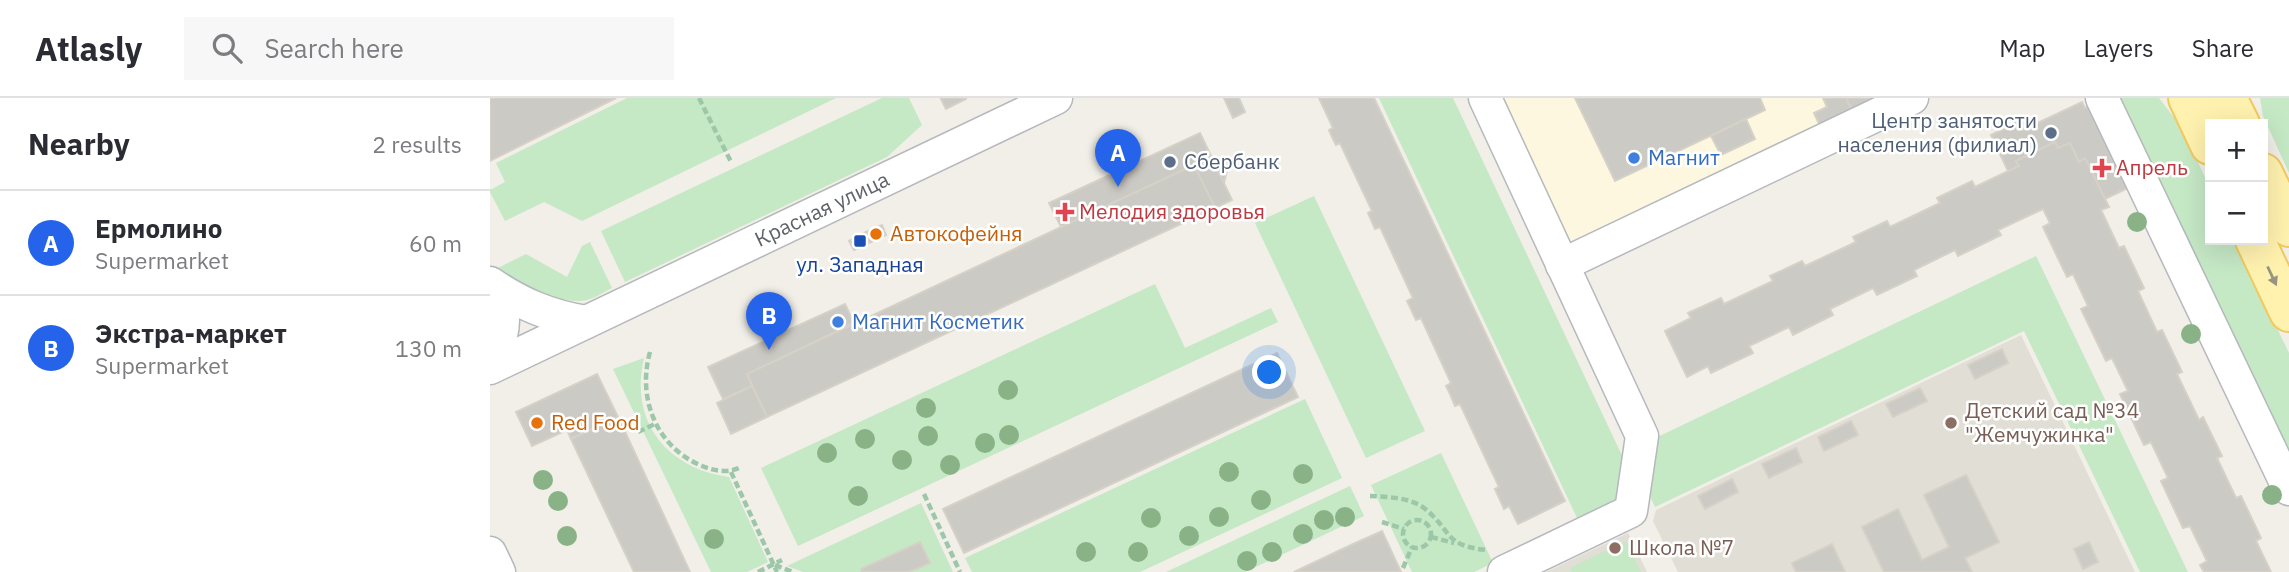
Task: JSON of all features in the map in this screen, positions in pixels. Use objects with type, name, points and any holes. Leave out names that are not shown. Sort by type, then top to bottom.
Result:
[{"type":"main road","points":[[2188,98],[2205,134]]},
{"type":"main road","points":[[2227,98],[2238,119]]},
{"type":"main road","points":[[2267,182],[2289,228]]},
{"type":"main road","points":[[2257,245],[2289,312]]},
{"type":"street","name":"Красная улица","points":[[490,368],[1056,98]]},
{"type":"street","points":[[1485,98],[1642,436],[1631,511],[1499,561]]},
{"type":"street","points":[[1562,265],[1912,98]]},
{"type":"street","points":[[2102,98],[2289,489]]},
{"type":"street","points":[[491,283],[545,314],[586,322]]},
{"type":"street","points":[[490,359],[501,338],[504,318],[501,301],[491,283]]},
{"type":"street","points":[[490,553],[499,572]]},
{"type":"path","points":[[699,98],[732,162]]},
{"type":"path","points":[[650,352],[645,392],[655,424],[674,448],[691,461],[731,472],[739,468]]},
{"type":"path","points":[[638,432],[655,424]]},
{"type":"path","points":[[731,472],[778,572]]},
{"type":"path","points":[[924,494],[960,572]]},
{"type":"path","points":[[1370,496],[1408,501],[1427,511],[1458,544]]},
{"type":"path","points":[[1423,521],[1427,511]]},
{"type":"path","points":[[1414,520],[1423,521],[1429,527],[1431,537],[1424,546],[1412,547],[1404,537],[1404,529],[1414,520]]},
{"type":"path","points":[[1382,522],[1404,529]]},
{"type":"path","points":[[1431,537],[1472,548],[1499,561]]},
{"type":"path","points":[[1403,568],[1412,547]]},
{"type":"path","points":[[758,572],[782,560]]},
{"type":"path","points":[[774,564],[793,572]]},
{"type":"shaded area","points":[[1501,98],[1931,98],[1579,263]]},
{"type":"shaded area","name":"Детский сад №34 \"Жемчужинка\"","points":[[2021,335],[2135,572],[1678,572],[1653,521],[1656,510]]},
{"type":"shaded area","name":"Школа №7","points":[[1628,533],[1647,572],[1546,572]]},
{"type":"green space","points":[[627,98],[836,98],[582,221],[544,202],[505,221],[490,192],[505,182],[496,163]]},
{"type":"green space","points":[[882,98],[909,98],[922,125],[887,157],[625,282],[601,231]]},
{"type":"green space","points":[[1379,98],[1453,98],[1626,464],[1617,502],[1578,520]]},
{"type":"green space","points":[[2119,98],[2159,98],[2182,128],[2205,177],[2205,245],[2237,245],[2289,353],[2289,461]]},
{"type":"green space","points":[[2260,98],[2289,98],[2289,173],[2268,127],[2268,119],[2263,116]]},
{"type":"green space","points":[[1314,196],[1425,431],[1366,458],[1255,223]]},
{"type":"green space","points":[[590,242],[612,288],[587,300],[564,300],[551,296],[494,270],[526,254],[567,277],[582,246]]},
{"type":"green space","points":[[2036,256],[2188,572],[2140,572],[2024,331],[1655,507],[1642,479],[1647,442]]},
{"type":"green space","points":[[1155,284],[1185,348],[1271,308],[1278,322],[798,546],[761,468]]},
{"type":"green space","points":[[644,358],[642,402],[657,438],[670,452],[687,463],[707,472],[729,477],[768,562],[747,572],[711,572],[613,369]]},
{"type":"green space","points":[[1305,399],[1342,478],[1140,572],[972,572],[965,558]]},
{"type":"green space","points":[[1441,453],[1493,563],[1474,572],[1412,572],[1371,485]]},
{"type":"green space","points":[[1350,486],[1364,516],[1245,572],[1166,572]]},
{"type":"green space","points":[[921,503],[953,572],[803,572],[787,566]]},
{"type":"green space","name":"Школа №7","points":[[1626,541],[1641,572],[1572,572],[1570,568]]},
{"type":"building","points":[[490,98],[616,98],[490,161]]},
{"type":"building","points":[[1224,98],[1239,98],[1245,112],[1233,118]]},
{"type":"building","points":[[1319,98],[1374,98],[1565,501],[1518,524],[1509,506],[1504,509],[1495,489],[1499,487],[1460,404],[1455,406],[1446,386],[1451,383],[1421,318],[1416,320],[1407,301],[1413,298],[1380,227],[1375,229],[1368,213],[1372,211],[1340,143],[1336,145],[1332,137],[1329,130],[1333,128]]},
{"type":"building","name":"Магнит","points":[[1575,98],[1760,98],[1765,110],[1615,181]]},
{"type":"building","points":[[1823,98],[1846,98],[1853,112],[1821,128],[1814,113],[1827,107]]},
{"type":"building","points":[[1846,98],[1883,98],[1853,112]]},
{"type":"building","points":[[941,99],[966,99],[946,109]]},
{"type":"building","points":[[2082,102],[2085,108],[2089,106],[2128,188],[2105,199],[2085,158],[2079,162],[2070,143],[2058,148],[2055,142],[2016,161],[2019,166],[2008,171],[1991,135],[2019,121],[2023,130]]},
{"type":"building","points":[[1746,119],[1755,139],[1721,155],[1711,136]]},
{"type":"building","points":[[1200,133],[1232,200],[1215,208],[1194,165],[1061,227],[1049,203]]},
{"type":"building","points":[[2055,142],[2058,148],[2070,143],[2079,162],[2085,158],[2109,207],[2101,210],[2119,248],[2124,246],[2144,288],[2138,291],[2157,332],[2162,330],[2182,372],[2177,374],[2199,420],[2203,417],[2222,456],[2217,458],[2236,498],[2241,496],[2261,538],[2256,541],[2271,572],[2204,572],[2200,565],[2207,561],[2190,526],[2183,528],[2161,481],[2168,478],[2151,442],[2144,445],[2120,394],[2128,391],[2112,358],[2106,361],[2081,309],[2088,306],[2073,274],[2067,277],[2043,227],[2050,223],[2043,209],[1998,230],[2001,235],[1958,256],[1955,250],[1914,270],[1917,276],[1877,295],[1873,288],[1830,309],[1833,315],[1793,335],[1789,327],[1749,346],[1753,353],[1711,373],[1708,366],[1687,377],[1665,331],[1691,318],[1688,313],[1721,298],[1724,304],[1773,281],[1770,276],[1802,261],[1805,266],[1856,242],[1853,237],[1887,221],[1890,227],[1940,203],[1937,198],[1972,181],[1975,187],[2019,166],[2016,161]]},
{"type":"building","points":[[1212,157],[1229,163],[1224,183]]},
{"type":"building","points":[[1194,165],[1215,208],[767,417],[747,374]]},
{"type":"building","name":"Автокофейня","points":[[882,225],[886,235],[871,242],[866,232]]},
{"type":"building","name":"ул. Западная","points":[[866,232],[871,242],[854,250],[849,241]]},
{"type":"building","points":[[845,304],[854,323],[747,374],[752,386],[723,399],[708,367]]},
{"type":"building","points":[[2002,349],[2008,363],[1975,379],[1968,365]]},
{"type":"building","points":[[1277,353],[1298,397],[964,553],[943,509]]},
{"type":"building","points":[[597,374],[618,417],[571,439],[567,430],[532,446],[516,412]]},
{"type":"building","points":[[752,386],[767,417],[731,434],[717,403]]},
{"type":"building","points":[[1920,388],[1927,401],[1893,417],[1886,404]]},
{"type":"building","points":[[618,417],[690,572],[634,572],[571,439]]},
{"type":"building","points":[[1851,421],[1858,435],[1824,451],[1818,437]]},
{"type":"building","points":[[1796,448],[1802,462],[1769,478],[1762,464]]},
{"type":"building","points":[[1966,475],[1999,542],[1965,558],[1972,572],[1884,572],[1862,527],[1898,509],[1922,560],[1949,547],[1924,495]]},
{"type":"building","points":[[1732,479],[1738,492],[1705,509],[1698,496]]},
{"type":"building","points":[[1382,531],[1401,572],[1294,572],[1351,545]]},
{"type":"building","points":[[920,542],[930,563],[909,572],[862,572],[861,569]]},
{"type":"building","points":[[2089,542],[2098,562],[2083,569],[2074,549]]},
{"type":"building","points":[[1832,544],[1845,572],[1796,572],[1792,563]]},
{"type":"place","name":"Центр занятости населения (филиал)","points":[[2051,133]]},
{"type":"place","name":"Магнит","points":[[1634,158]]},
{"type":"place","name":"Сбербанк","points":[[1170,162]]},
{"type":"place","name":"Апрель","points":[[2102,168]]},
{"type":"place","name":"Ермолино","points":[[1118,187]]},
{"type":"place","name":"Мелодия здоровья","points":[[1065,212]]},
{"type":"place","name":"Автокофейня","points":[[876,234]]},
{"type":"place","name":"ул. Западная","points":[[860,241]]},
{"type":"place","name":"Магнит Косметик","points":[[838,322]]},
{"type":"place","name":"Экстра-маркет","points":[[769,350]]},
{"type":"place","name":"Red Food","points":[[537,423]]},
{"type":"place","name":"Детский сад №34 \"Жемчужинка\"","points":[[1951,423]]},
{"type":"place","name":"Школа №7","points":[[1615,548]]}]
